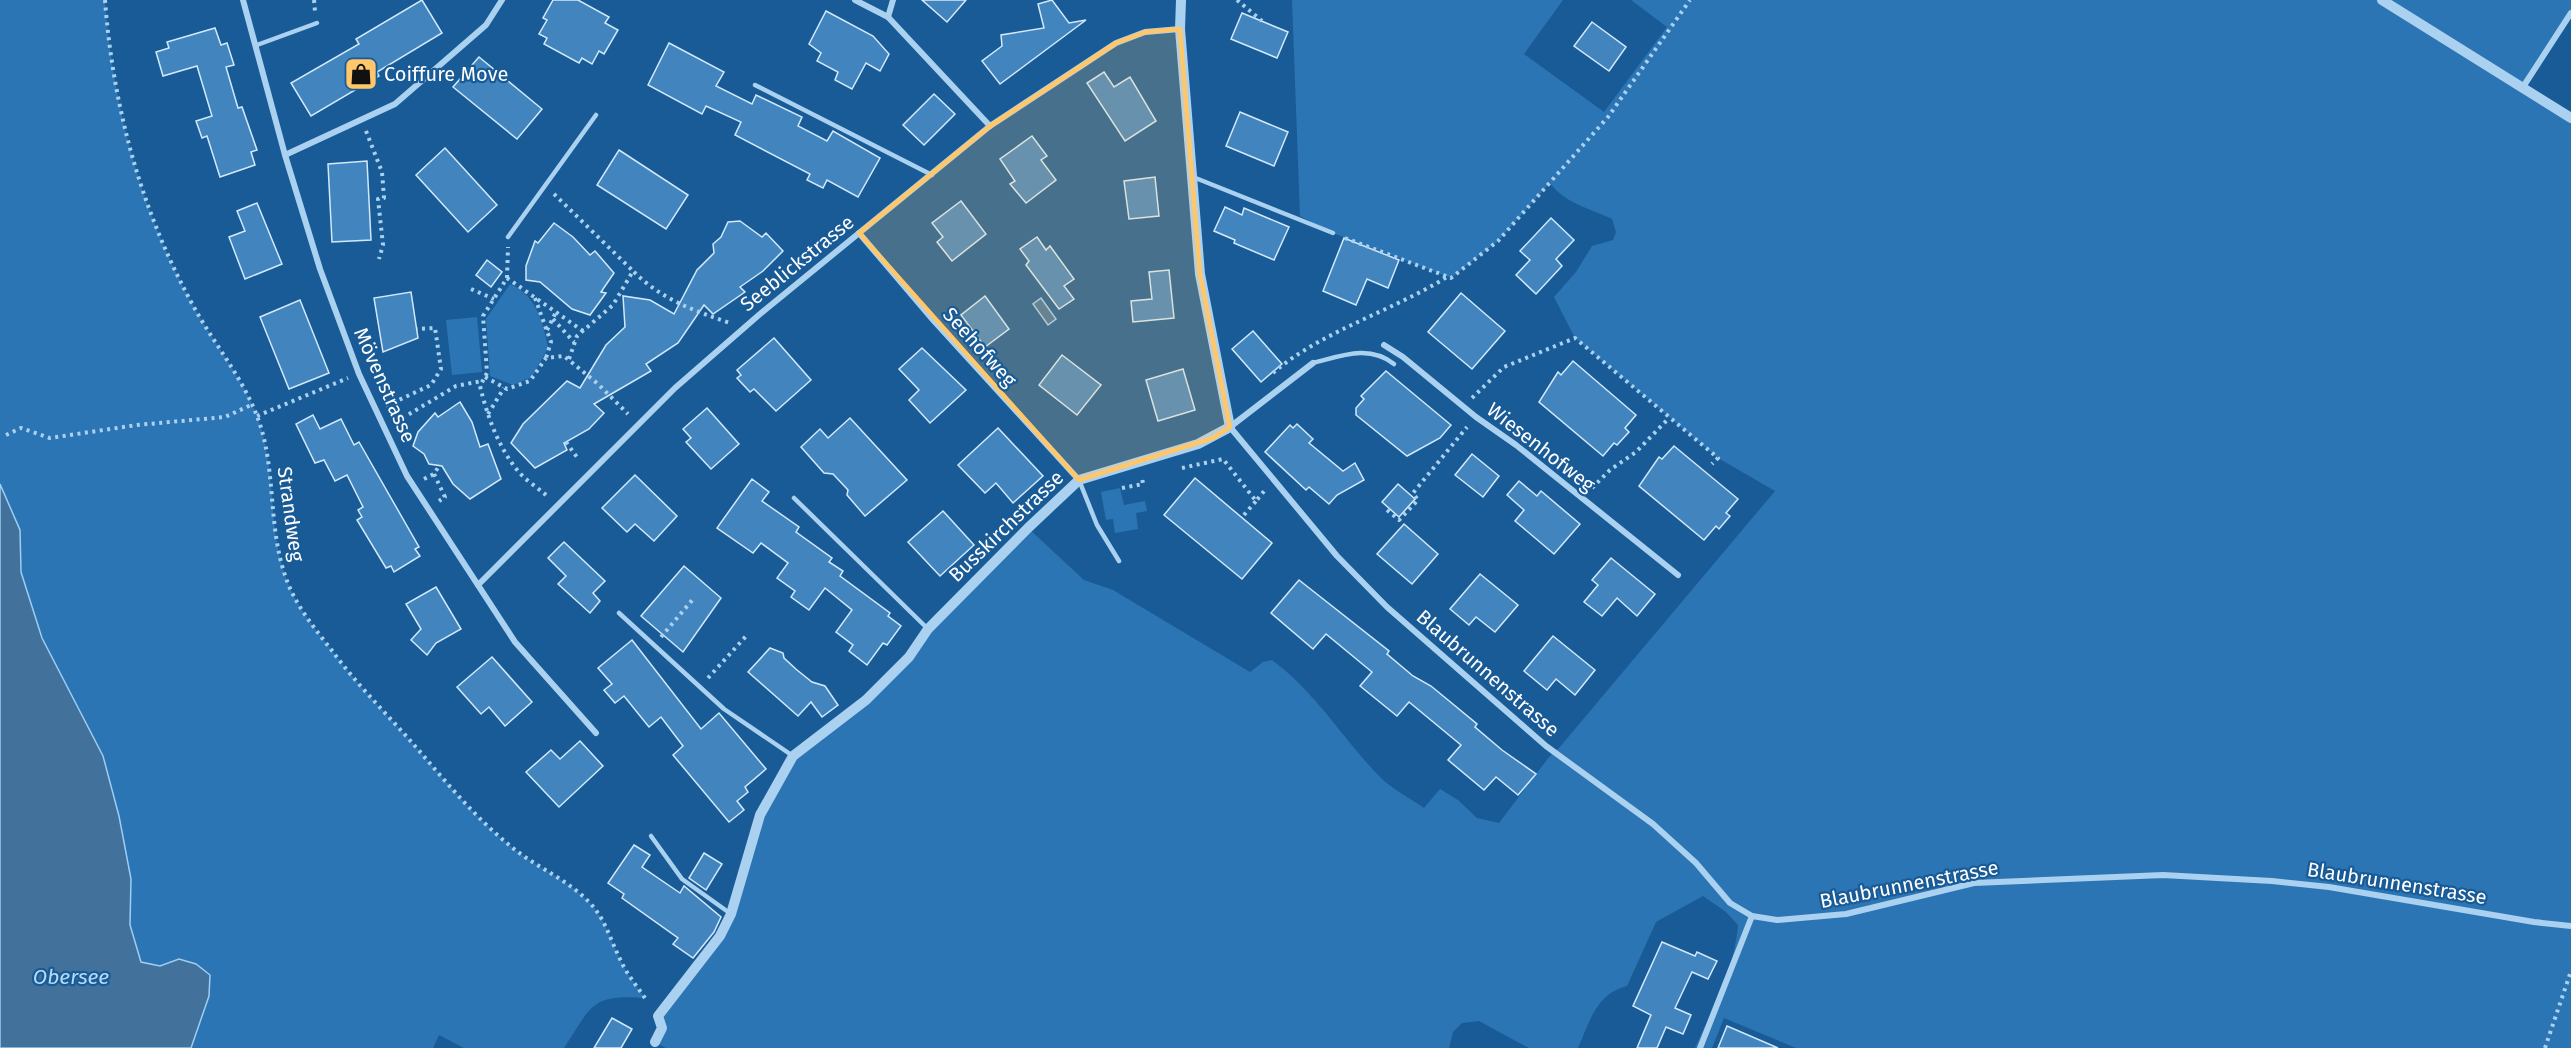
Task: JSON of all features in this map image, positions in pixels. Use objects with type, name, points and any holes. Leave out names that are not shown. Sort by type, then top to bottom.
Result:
[{"type":"street","name":"Mövenstrasse","points":[[243,0],[285,155],[320,269],[359,374],[407,476],[515,642],[596,733]]},
{"type":"street","points":[[285,155],[395,104],[486,25],[502,0]]},
{"type":"street","points":[[855,0],[888,17],[990,126]]},
{"type":"street","points":[[888,17],[893,0]]},
{"type":"street","points":[[1181,0],[1180,29],[1200,274],[1230,427],[1312,363]]},
{"type":"street","points":[[2382,0],[2571,118]]},
{"type":"street","points":[[2523,87],[2571,13]]},
{"type":"street","name":"Seeblickstrasse","points":[[477,585],[675,388],[990,126],[1116,43],[1145,32],[1180,29]]},
{"type":"street","name":"Seehofweg","points":[[859,233],[933,321],[1079,480]]},
{"type":"street","name":"Wiesenhofweg","points":[[1384,345],[1403,357],[1463,407],[1516,446],[1678,575]]},
{"type":"street","name":"Blaubrunnenstrasse","points":[[1230,427],[1275,478],[1337,556],[1387,607],[1548,748],[1653,824],[1696,863],[1730,903],[1752,916],[1777,920],[1846,914],[1974,883],[2163,875],[2272,881],[2329,887],[2534,922],[2571,926]]},
{"type":"street","name":"Busskirchstrasse","points":[[656,1042],[662,1028],[658,1016],[720,936],[731,914],[760,815],[793,756],[866,700],[909,657],[928,629],[1079,480],[1198,444],[1230,427]]},
{"type":"street","points":[[1700,1048],[1752,916]]},
{"type":"lane","points":[[257,45],[317,23]]},
{"type":"lane","points":[[755,85],[932,175]]},
{"type":"lane","points":[[508,237],[596,115]]},
{"type":"lane","points":[[1191,176],[1333,233]]},
{"type":"lane","points":[[1312,363],[1361,352],[1384,356],[1394,364]]},
{"type":"lane","points":[[1079,480],[1097,525],[1119,561]]},
{"type":"lane","points":[[794,498],[928,629]]},
{"type":"lane","points":[[619,613],[724,709],[793,756]]},
{"type":"lane","points":[[651,836],[682,879],[731,914]]},
{"type":"path","name":"Strandweg","points":[[105,0],[109,50],[118,104],[148,202],[171,261],[191,301],[230,363],[257,416],[268,463],[279,555],[286,580],[307,617],[336,656],[434,768],[508,845],[571,886],[589,902],[601,917],[621,962],[645,998]]},
{"type":"path","points":[[1237,0],[1262,21]]},
{"type":"path","points":[[1266,379],[1290,359],[1318,343],[1450,277],[1498,241],[1608,117],[1690,0]]},
{"type":"path","points":[[362,119],[381,172],[384,198],[378,200],[383,245],[379,259]]},
{"type":"path","points":[[546,186],[656,292],[679,306],[730,323]]},
{"type":"path","points":[[1333,233],[1450,277]]},
{"type":"path","points":[[392,424],[456,386],[482,381],[485,377],[483,316],[507,278],[508,237]]},
{"type":"path","points":[[569,358],[574,342],[613,305],[633,271]]},
{"type":"path","points":[[507,278],[583,331]]},
{"type":"path","points":[[471,289],[494,299]]},
{"type":"path","points":[[488,414],[504,388],[530,381],[546,358],[551,346],[534,297]]},
{"type":"path","points":[[547,330],[556,312]]},
{"type":"path","points":[[553,319],[574,342]]},
{"type":"path","points":[[376,410],[431,385],[441,369],[435,328],[417,329]]},
{"type":"path","points":[[1463,407],[1504,368],[1575,338],[1718,458],[1712,464]]},
{"type":"path","points":[[546,358],[558,356],[569,358],[628,414]]},
{"type":"path","points":[[257,416],[359,374]]},
{"type":"path","points":[[1612,380],[1617,374]]},
{"type":"path","points":[[485,377],[504,388]]},
{"type":"path","points":[[482,381],[488,414],[516,470],[546,495]]},
{"type":"path","points":[[6,435],[21,428],[50,438],[137,425],[225,417],[251,405]]},
{"type":"path","points":[[1387,510],[1399,520],[1418,500],[1413,493],[1476,417]]},
{"type":"path","points":[[1582,500],[1610,470],[1636,452],[1669,418]]},
{"type":"path","points":[[566,442],[579,460]]},
{"type":"path","points":[[1176,469],[1223,459],[1256,501]]},
{"type":"path","points":[[421,480],[434,474],[439,466]]},
{"type":"path","points":[[434,474],[445,497],[435,503]]},
{"type":"path","points":[[1122,488],[1143,484],[1142,477],[1153,474]]},
{"type":"path","points":[[1244,515],[1275,478]]},
{"type":"path","points":[[654,645],[694,598]]},
{"type":"path","points":[[700,687],[748,633]]},
{"type":"path","points":[[2545,1048],[2571,972]]},
{"type":"highlighted area","points":[[1180,29],[1200,274],[1230,427],[1213,438],[1079,480],[859,233],[990,126],[1116,43],[1145,32]]},
{"type":"shaded area","points":[[0,0],[105,0],[115,80],[123,120],[145,198],[176,273],[195,309],[244,388],[257,416],[267,456],[280,558],[295,598],[313,626],[350,674],[468,806],[508,844],[570,886],[595,908],[625,969],[645,998],[613,998],[594,1006],[564,1048],[464,1048],[439,1035],[433,1048],[8,1048],[0,1031]]},
{"type":"shaded area","points":[[1292,0],[1563,0],[1524,54],[1604,112],[1667,27],[1631,0],[2571,0],[2571,13],[2523,87],[2571,118],[2571,1048],[1796,1048],[1724,1018],[1712,1048],[1695,1048],[1728,973],[1738,925],[1726,912],[1703,896],[1656,922],[1627,986],[1616,990],[1601,1002],[1578,1048],[1529,1048],[1479,1021],[1462,1023],[1453,1032],[1449,1048],[666,1048],[655,1042],[658,1016],[720,936],[750,843],[793,756],[866,700],[1028,528],[1084,580],[1113,590],[1250,672],[1263,662],[1272,660],[1316,702],[1382,779],[1424,808],[1440,789],[1458,800],[1477,818],[1499,823],[1549,757],[1775,491],[1718,458],[1575,338],[1554,297],[1576,272],[1592,246],[1613,240],[1616,232],[1612,219],[1571,201],[1550,183],[1498,241],[1451,278],[1333,233],[1300,216]]},
{"type":"shaded area","points":[[510,284],[526,295],[537,310],[548,348],[532,377],[513,385],[490,376],[486,319]]},
{"type":"shaded area","points":[[477,317],[482,372],[452,375],[446,320]]},
{"type":"shaded area","points":[[1120,488],[1124,505],[1145,501],[1147,511],[1136,513],[1138,529],[1115,533],[1113,519],[1106,520],[1101,492]]},
{"type":"water","points":[[1041,298],[1056,319],[1048,325],[1033,304]]},
{"type":"water","name":"Obersee","points":[[0,484],[20,530],[21,572],[42,638],[103,756],[119,816],[131,879],[130,925],[141,962],[160,966],[179,959],[196,964],[210,975],[209,996],[191,1048],[0,1048]]},
{"type":"building","points":[[422,0],[442,33],[377,72],[379,76],[311,116],[291,83],[359,44],[356,39]]},
{"type":"building","points":[[553,0],[578,0],[609,17],[605,23],[618,30],[604,54],[599,51],[592,64],[582,58],[579,63],[544,44],[547,38],[539,34],[547,20],[543,18]]},
{"type":"building","points":[[922,0],[966,0],[947,22]]},
{"type":"building","points":[[1052,0],[1069,23],[1086,20],[1000,84],[982,61],[1002,46],[1001,35],[1044,28],[1038,4]]},
{"type":"building","points":[[826,11],[873,36],[889,54],[880,71],[866,63],[852,89],[835,80],[838,72],[817,61],[821,53],[809,44]]},
{"type":"building","points":[[1242,13],[1288,32],[1277,58],[1231,39]]},
{"type":"building","points":[[1592,22],[1626,47],[1609,71],[1574,46]]},
{"type":"building","points":[[215,28],[221,45],[227,43],[234,65],[226,67],[238,108],[242,107],[257,150],[251,152],[255,165],[220,177],[207,136],[202,138],[196,121],[212,116],[197,66],[163,76],[156,52],[169,48],[167,42]]},
{"type":"building","points":[[669,43],[724,72],[716,86],[752,104],[756,95],[802,117],[798,126],[827,141],[833,131],[880,158],[858,197],[827,180],[823,188],[807,180],[810,174],[735,135],[741,122],[706,106],[702,114],[648,85]]},
{"type":"building","points":[[479,57],[542,109],[517,139],[453,87]]},
{"type":"building","points":[[1104,72],[1114,87],[1130,77],[1156,121],[1125,141],[1087,83]]},
{"type":"building","points":[[934,94],[955,114],[924,145],[903,125]]},
{"type":"building","points":[[1240,112],[1288,132],[1274,166],[1226,146]]},
{"type":"building","points":[[1032,136],[1047,156],[1041,160],[1056,180],[1026,203],[1010,184],[1015,181],[1000,159]]},
{"type":"building","points":[[445,148],[497,205],[468,232],[416,175]]},
{"type":"building","points":[[619,150],[688,195],[666,229],[597,185]]},
{"type":"building","points":[[367,161],[371,240],[332,242],[328,164]]},
{"type":"building","points":[[1155,177],[1159,216],[1129,219],[1124,181]]},
{"type":"building","points":[[961,201],[986,234],[952,261],[937,242],[943,237],[932,223]]},
{"type":"building","points":[[257,203],[282,264],[245,279],[229,237],[245,231],[237,211]]},
{"type":"building","points":[[1225,207],[1242,215],[1244,208],[1289,227],[1274,260],[1234,243],[1235,240],[1214,231]]},
{"type":"building","points":[[1551,218],[1574,240],[1556,259],[1562,266],[1536,294],[1516,275],[1530,260],[1520,251]]},
{"type":"building","points":[[740,221],[762,237],[766,233],[783,251],[763,271],[740,287],[745,292],[713,314],[704,305],[678,343],[646,364],[651,371],[594,404],[604,413],[589,429],[564,443],[567,450],[535,468],[511,443],[523,424],[567,381],[580,388],[606,345],[625,327],[623,296],[650,300],[674,314],[697,270],[714,253],[713,244],[721,237],[728,222]]},
{"type":"building","points":[[554,223],[573,237],[590,255],[595,251],[614,273],[601,292],[606,293],[590,315],[572,309],[540,282],[526,280],[526,266],[535,241],[538,243]]},
{"type":"building","points":[[1037,237],[1046,250],[1050,246],[1074,279],[1064,286],[1074,299],[1059,309],[1026,265],[1029,261],[1020,249]]},
{"type":"building","points":[[1344,238],[1399,260],[1388,288],[1367,279],[1356,305],[1323,291]]},
{"type":"building","points":[[487,260],[502,272],[491,287],[476,275]]},
{"type":"building","points":[[1169,270],[1174,318],[1133,322],[1131,301],[1152,299],[1149,272]]},
{"type":"building","points":[[411,292],[418,338],[383,352],[374,298]]},
{"type":"building","points":[[1461,293],[1505,331],[1472,369],[1428,332]]},
{"type":"building","points":[[985,296],[1009,329],[985,347],[961,315]]},
{"type":"building","points":[[300,300],[329,373],[289,389],[260,317]]},
{"type":"building","points":[[1253,331],[1282,364],[1261,382],[1232,349]]},
{"type":"building","points":[[774,338],[811,380],[776,411],[754,389],[750,392],[737,378],[741,375],[737,370]]},
{"type":"building","points":[[922,348],[966,390],[930,423],[909,400],[919,390],[899,369]]},
{"type":"building","points":[[1062,355],[1101,385],[1077,415],[1039,385]]},
{"type":"building","points":[[1573,361],[1636,415],[1625,428],[1629,432],[1617,445],[1614,443],[1603,456],[1539,402],[1558,372],[1561,375]]},
{"type":"building","points":[[1183,369],[1195,410],[1158,421],[1146,380]]},
{"type":"building","points":[[1386,371],[1451,425],[1440,438],[1407,456],[1356,415],[1356,408],[1364,399],[1361,396]]},
{"type":"building","points":[[460,402],[472,422],[480,447],[488,444],[501,479],[470,499],[453,484],[442,466],[429,464],[424,454],[413,446],[418,432],[435,413],[438,417]]},
{"type":"building","points":[[707,408],[739,444],[711,469],[686,442],[691,438],[683,429]]},
{"type":"building","points":[[313,415],[320,429],[341,419],[354,445],[359,442],[419,547],[415,549],[420,556],[394,572],[391,566],[386,568],[357,520],[362,517],[358,510],[363,507],[347,475],[335,481],[324,460],[315,463],[296,424]]},
{"type":"building","points":[[850,418],[907,480],[865,516],[847,495],[848,490],[833,474],[824,473],[801,447],[820,429],[828,438]]},
{"type":"building","points":[[1297,424],[1313,439],[1309,443],[1343,471],[1355,463],[1364,480],[1337,495],[1329,504],[1309,487],[1306,490],[1265,452],[1290,425],[1293,428]]},
{"type":"building","points":[[998,428],[1043,476],[1013,503],[996,483],[985,493],[958,465]]},
{"type":"building","points":[[1674,446],[1738,499],[1726,513],[1730,516],[1719,529],[1716,526],[1704,540],[1639,486],[1659,457],[1662,459]]},
{"type":"building","points":[[1472,454],[1499,476],[1483,497],[1455,475]]},
{"type":"building","points":[[635,475],[677,516],[654,541],[635,524],[627,532],[602,508]]},
{"type":"building","points":[[1195,478],[1272,543],[1242,579],[1164,515]]},
{"type":"building","points":[[752,479],[769,492],[762,501],[799,527],[796,532],[832,558],[829,562],[843,571],[840,576],[890,613],[888,616],[901,626],[887,645],[883,643],[867,665],[849,651],[853,645],[836,632],[852,610],[825,588],[809,610],[791,597],[795,591],[777,578],[788,563],[761,543],[753,553],[717,528]]},
{"type":"building","points":[[1519,481],[1537,496],[1541,491],[1580,524],[1554,554],[1515,521],[1524,510],[1507,495]]},
{"type":"building","points":[[1398,484],[1415,499],[1399,517],[1382,502]]},
{"type":"building","points":[[943,511],[974,545],[940,576],[908,542]]},
{"type":"building","points":[[1404,524],[1438,554],[1412,584],[1377,554]]},
{"type":"building","points":[[564,542],[605,581],[593,593],[600,601],[590,613],[558,584],[566,576],[548,558]]},
{"type":"building","points":[[1611,558],[1655,594],[1637,616],[1617,598],[1602,616],[1584,602],[1598,585],[1592,580]]},
{"type":"building","points":[[684,566],[721,598],[683,652],[641,616]]},
{"type":"building","points":[[1480,574],[1518,605],[1495,632],[1476,617],[1469,625],[1450,609]]},
{"type":"building","points":[[1299,580],[1389,651],[1387,654],[1413,676],[1431,686],[1477,724],[1475,727],[1502,750],[1536,774],[1518,795],[1496,777],[1484,790],[1448,760],[1461,745],[1409,702],[1397,716],[1360,686],[1372,672],[1326,634],[1313,649],[1271,613]]},
{"type":"building","points":[[436,587],[461,629],[436,643],[427,655],[411,640],[421,629],[406,604]]},
{"type":"building","points":[[1553,636],[1595,670],[1575,695],[1556,679],[1547,690],[1524,671]]},
{"type":"building","points":[[632,640],[701,729],[719,713],[766,769],[745,787],[748,792],[737,801],[744,810],[729,822],[673,755],[683,746],[661,717],[649,727],[624,696],[615,703],[604,690],[612,684],[598,668]]},
{"type":"building","points":[[770,648],[783,653],[784,658],[812,682],[825,686],[838,705],[822,717],[811,702],[798,716],[748,672]]},
{"type":"building","points":[[492,657],[532,702],[505,726],[489,707],[481,714],[457,687]]},
{"type":"building","points":[[580,741],[603,766],[559,807],[526,772],[551,750],[560,759]]},
{"type":"building","points":[[634,845],[650,855],[642,867],[680,893],[684,886],[721,917],[714,932],[693,958],[673,944],[678,938],[622,898],[624,894],[608,883]]},
{"type":"building","points":[[704,853],[722,864],[706,890],[689,878]]},
{"type":"building","points":[[1662,942],[1695,956],[1697,952],[1717,961],[1708,979],[1692,972],[1675,1008],[1691,1015],[1683,1034],[1666,1027],[1657,1048],[1637,1048],[1651,1015],[1633,1006]]},
{"type":"building","points":[[612,1018],[632,1029],[621,1048],[594,1048]]},
{"type":"building","points":[[1727,1026],[1778,1048],[1718,1048]]},
{"type":"place","name":"Coiffure Move","points":[[361,74]]}]
